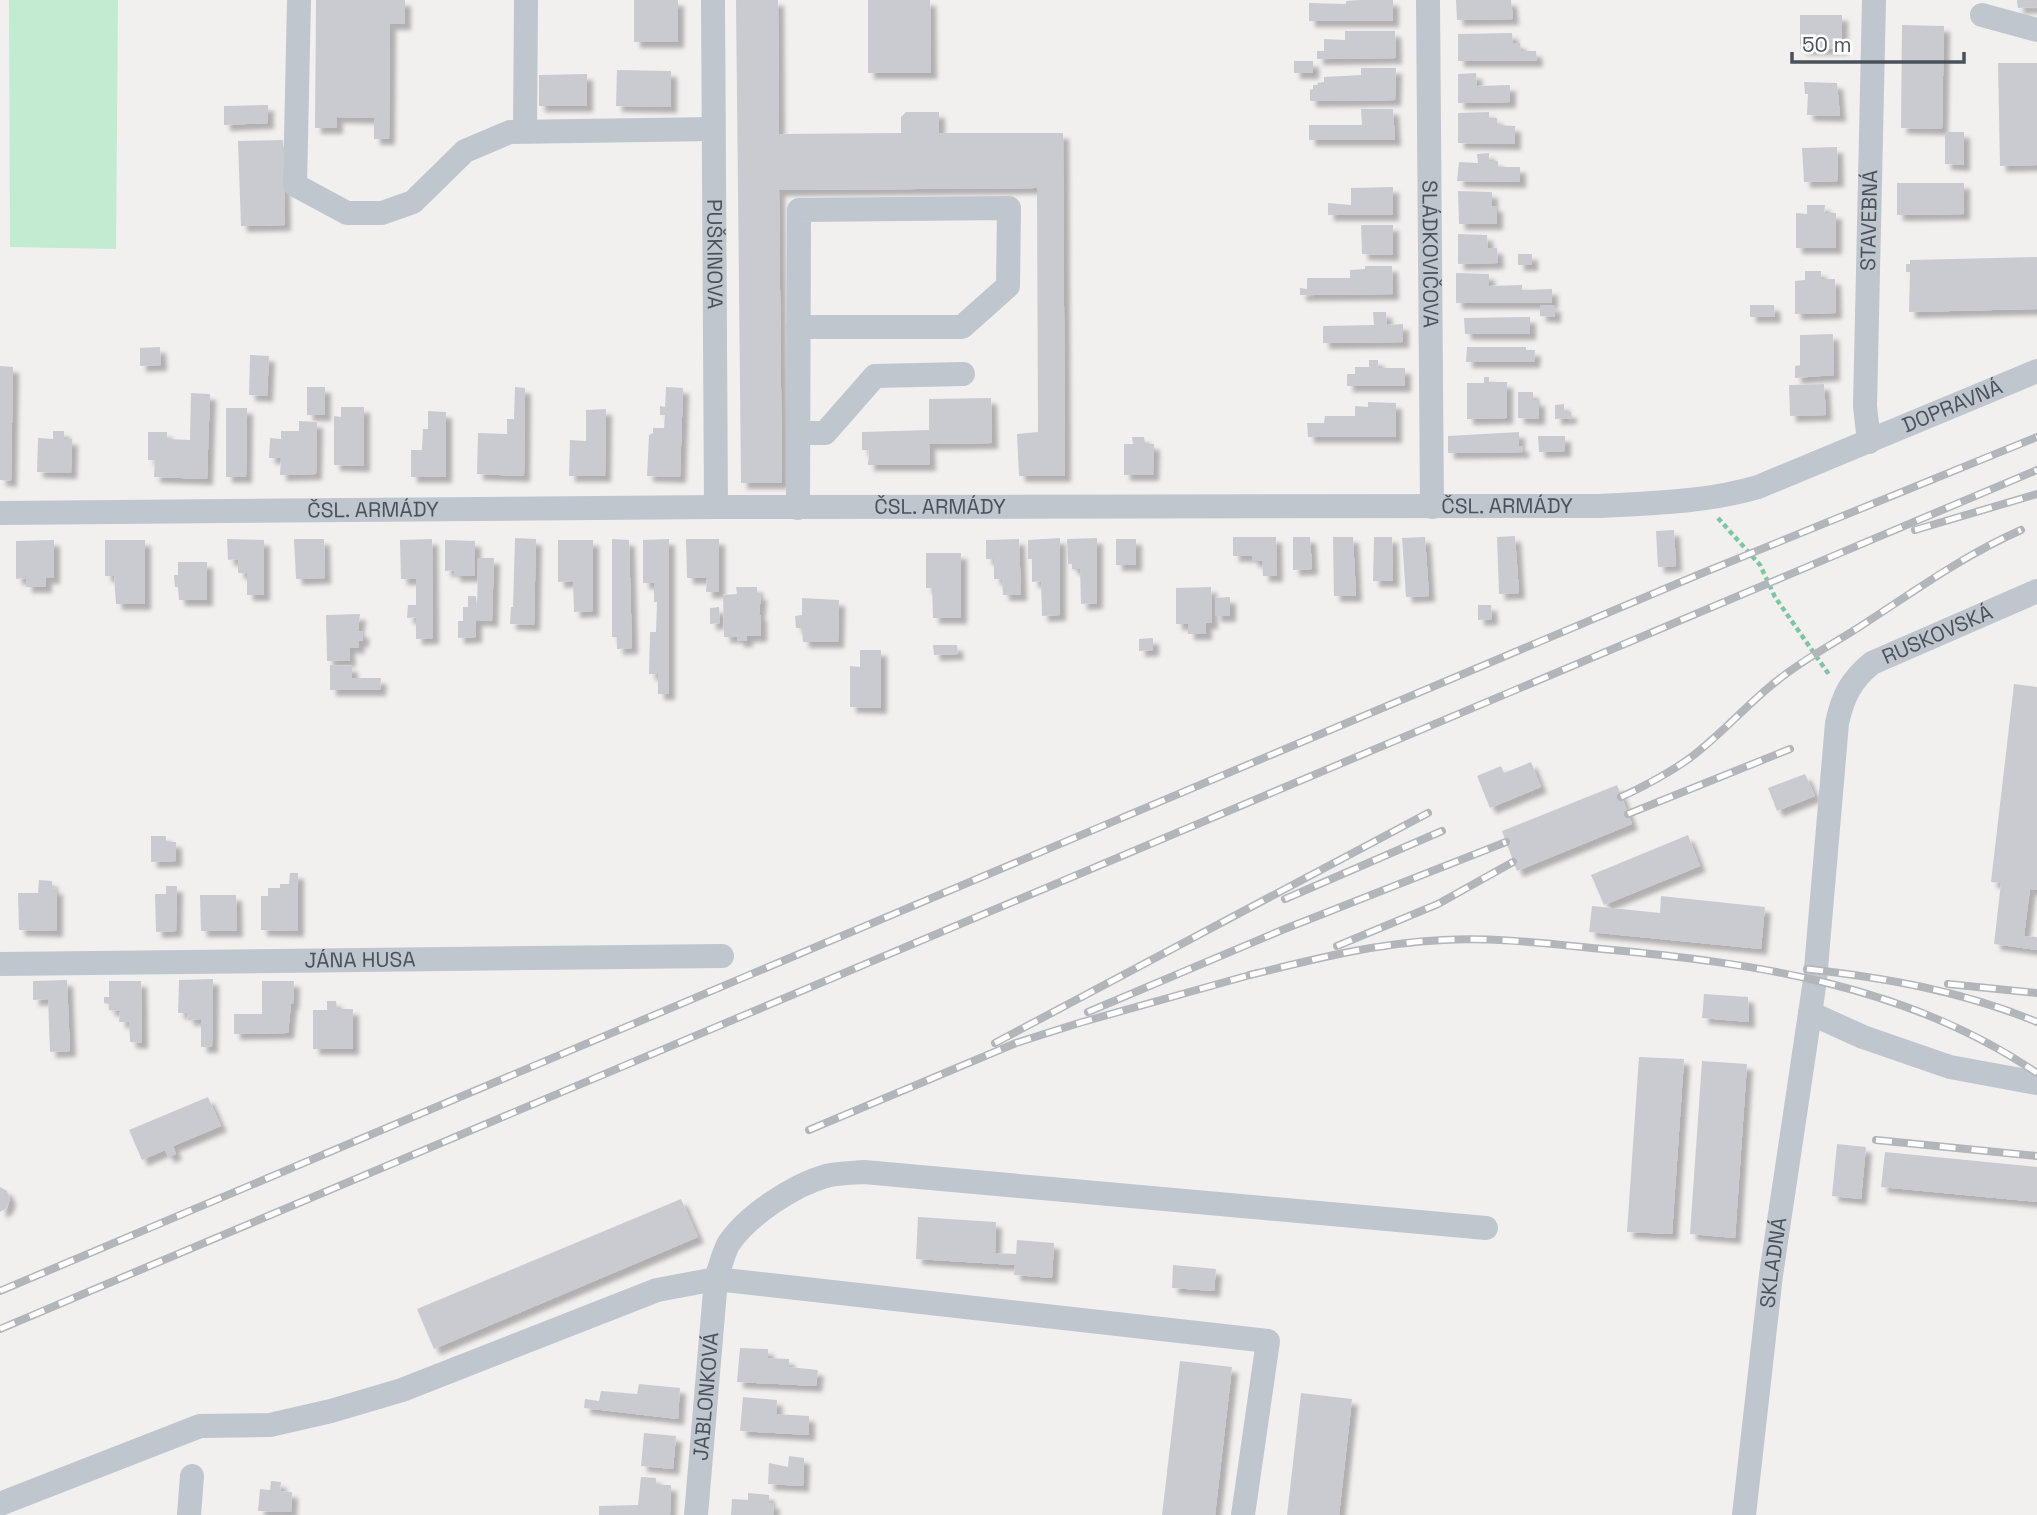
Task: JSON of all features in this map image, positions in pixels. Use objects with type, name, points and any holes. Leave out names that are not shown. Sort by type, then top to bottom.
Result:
[{"type":"street","points":[[299,0],[295,185],[347,213],[382,213],[413,202],[465,151],[510,132],[713,129]]},
{"type":"street","points":[[525,131],[526,0]]},
{"type":"street","name":"PUŠKINOVA","points":[[713,0],[716,507]]},
{"type":"street","name":"SLÁDKOVIČOVA","points":[[1428,0],[1432,507]]},
{"type":"street","name":"STAVEBNÁ","points":[[1869,442],[1865,406],[1874,0]]},
{"type":"street","points":[[1982,15],[2037,30]]},
{"type":"street","points":[[798,508],[799,210],[1009,208],[1008,286],[962,327],[799,327]]},
{"type":"street","name":"DOPRAVNÁ","points":[[1869,442],[2037,371]]},
{"type":"street","points":[[798,433],[825,433],[875,376],[963,374]]},
{"type":"street","name":"ČSL. ARMÁDY","points":[[0,513],[716,507],[1600,506],[1730,495],[1758,487],[1869,442]]},
{"type":"street","name":"RUSKOVSKÁ","points":[[1846,690],[1872,663],[2037,591]]},
{"type":"street","name":"SKLADNÁ","points":[[1744,1515],[1771,1275],[1811,1013],[1837,723],[1846,690]]},
{"type":"street","name":"JÁNA HUSA","points":[[0,964],[722,956]]},
{"type":"street","points":[[1811,1013],[1863,1037],[1950,1067],[2037,1083]]},
{"type":"street","name":"JABLONKOVÁ","points":[[696,1515],[716,1279],[729,1244],[751,1219],[772,1203],[793,1190],[826,1176],[863,1172],[1486,1228]]},
{"type":"street","points":[[0,1504],[200,1426],[270,1425],[331,1411],[402,1390],[657,1290],[716,1279],[1268,1341],[1243,1515]]},
{"type":"street","points":[[189,1515],[192,1476]]},
{"type":"path","points":[[1700,499],[1760,565],[1775,597],[1829,676],[1846,690]]},
{"type":"green space","points":[[9,0],[118,0],[116,249],[10,247]]},
{"type":"building","points":[[316,0],[405,0],[405,24],[390,24],[389,139],[374,139],[374,118],[337,117],[337,128],[315,128]]},
{"type":"building","points":[[634,0],[678,0],[678,42],[634,42]]},
{"type":"building","points":[[736,0],[778,0],[779,134],[901,133],[901,117],[906,112],[939,112],[939,133],[1063,133],[1065,476],[1019,476],[1017,434],[1038,432],[1037,188],[779,190],[782,483],[741,483]]},
{"type":"building","points":[[868,0],[930,0],[931,73],[868,73]]},
{"type":"building","points":[[1393,0],[1393,21],[1309,21],[1309,3],[1346,4],[1346,1]]},
{"type":"building","points":[[1456,0],[1511,0],[1513,19],[1457,20]]},
{"type":"building","points":[[2017,0],[2037,0],[2037,7],[2018,8]]},
{"type":"building","points":[[1800,15],[1842,15],[1842,49],[1800,49]]},
{"type":"building","points":[[1902,25],[1944,26],[1942,129],[1901,128]]},
{"type":"building","points":[[1345,31],[1395,31],[1396,58],[1317,59],[1317,51],[1324,51],[1324,39],[1345,40]]},
{"type":"building","points":[[1512,33],[1513,43],[1520,43],[1521,51],[1536,51],[1537,61],[1458,61],[1458,34]]},
{"type":"building","points":[[1294,61],[1313,61],[1313,73],[1294,73]]},
{"type":"building","points":[[1998,63],[2037,63],[2037,165],[2000,166]]},
{"type":"building","points":[[1361,68],[1396,68],[1395,100],[1310,101],[1310,90],[1313,85],[1324,82],[1324,77],[1361,75]]},
{"type":"building","points":[[617,70],[671,71],[671,107],[616,106]]},
{"type":"building","points":[[1476,73],[1477,86],[1510,85],[1510,102],[1458,103],[1458,74]]},
{"type":"building","points":[[587,74],[587,106],[539,106],[539,75]]},
{"type":"building","points":[[1804,82],[1837,83],[1840,116],[1807,115],[1808,94],[1805,94]]},
{"type":"building","points":[[268,105],[268,123],[224,125],[224,106]]},
{"type":"building","points":[[1361,109],[1393,109],[1395,140],[1309,140],[1309,125],[1362,125]]},
{"type":"building","points":[[1489,112],[1489,118],[1497,118],[1497,125],[1515,126],[1515,144],[1458,143],[1458,113]]},
{"type":"building","points":[[1945,132],[1964,132],[1964,165],[1945,164]]},
{"type":"building","points":[[283,140],[285,225],[241,226],[238,141]]},
{"type":"building","points":[[1837,147],[1838,181],[1804,182],[1802,148]]},
{"type":"building","points":[[1489,153],[1489,161],[1498,161],[1498,167],[1520,167],[1520,182],[1457,181],[1459,162],[1478,163],[1477,154]]},
{"type":"building","points":[[1897,183],[1964,183],[1964,214],[1897,215]]},
{"type":"building","points":[[1393,187],[1393,215],[1328,215],[1328,203],[1351,205],[1351,188]]},
{"type":"building","points":[[1458,191],[1492,192],[1492,206],[1497,206],[1497,224],[1459,224]]},
{"type":"building","points":[[1807,205],[1825,205],[1824,213],[1836,213],[1836,248],[1796,248],[1796,213],[1807,214]]},
{"type":"building","points":[[1361,225],[1393,225],[1393,255],[1362,254]]},
{"type":"building","points":[[1458,234],[1487,235],[1488,248],[1497,248],[1498,263],[1458,264]]},
{"type":"building","points":[[1518,254],[1532,254],[1532,265],[1518,265]]},
{"type":"building","points":[[2037,257],[2037,309],[1909,312],[1910,272],[1906,272],[1906,264],[1910,264],[1910,260]]},
{"type":"building","points":[[1365,266],[1392,266],[1393,294],[1300,295],[1300,288],[1307,289],[1307,278],[1350,278],[1350,270],[1365,269]]},
{"type":"building","points":[[1805,271],[1821,271],[1821,279],[1835,279],[1836,313],[1795,314],[1795,281],[1805,280]]},
{"type":"building","points":[[1456,273],[1489,274],[1489,286],[1522,285],[1522,290],[1552,289],[1552,303],[1456,303]]},
{"type":"building","points":[[1540,305],[1555,306],[1555,317],[1540,316]]},
{"type":"building","points":[[1750,305],[1774,305],[1775,317],[1750,317]]},
{"type":"building","points":[[1373,312],[1386,312],[1387,325],[1403,324],[1403,342],[1323,343],[1323,326],[1374,325]]},
{"type":"building","points":[[1530,317],[1530,334],[1465,334],[1464,318]]},
{"type":"building","points":[[1833,334],[1834,375],[1795,378],[1795,366],[1800,365],[1800,335]]},
{"type":"building","points":[[160,347],[161,365],[140,366],[140,348]]},
{"type":"building","points":[[1467,347],[1526,347],[1526,350],[1535,350],[1534,362],[1466,362]]},
{"type":"building","points":[[250,355],[269,356],[267,396],[249,395]]},
{"type":"building","points":[[1369,360],[1378,360],[1378,368],[1405,368],[1405,386],[1347,386],[1347,374],[1355,374],[1355,367],[1369,367]]},
{"type":"building","points":[[0,366],[13,367],[11,481],[0,480]]},
{"type":"building","points":[[1484,377],[1489,377],[1489,382],[1507,382],[1507,418],[1467,419],[1467,383],[1484,383]]},
{"type":"building","points":[[1824,384],[1826,415],[1790,416],[1789,385]]},
{"type":"building","points":[[307,387],[325,387],[325,415],[307,415]]},
{"type":"building","points":[[515,387],[525,388],[524,476],[477,474],[478,433],[507,434],[507,419],[514,419]]},
{"type":"building","points":[[666,387],[683,388],[680,477],[647,476],[649,435],[653,433],[653,428],[664,428],[665,415],[660,415],[660,406],[665,407]]},
{"type":"building","points":[[1518,392],[1533,392],[1533,400],[1539,400],[1539,419],[1518,418]]},
{"type":"building","points":[[191,393],[210,394],[207,479],[154,477],[155,460],[148,460],[148,432],[167,432],[167,439],[190,440]]},
{"type":"building","points":[[991,398],[992,443],[929,444],[930,465],[868,465],[869,450],[862,450],[862,432],[929,430],[929,399]]},
{"type":"building","points":[[1368,402],[1396,403],[1396,437],[1308,437],[1307,423],[1324,423],[1325,416],[1355,416],[1355,406],[1368,407]]},
{"type":"building","points":[[1564,404],[1564,412],[1571,412],[1571,418],[1555,419],[1555,405]]},
{"type":"building","points":[[341,407],[364,407],[364,466],[334,465],[334,416],[341,417]]},
{"type":"building","points":[[226,408],[247,408],[246,477],[226,477]]},
{"type":"building","points":[[606,409],[605,476],[569,476],[570,440],[586,441],[586,410]]},
{"type":"building","points":[[428,411],[446,412],[446,477],[411,477],[411,450],[422,450],[423,429],[428,429]]},
{"type":"building","points":[[299,421],[317,422],[316,474],[280,475],[281,458],[269,458],[270,438],[281,439],[281,431],[299,431]]},
{"type":"building","points":[[53,431],[64,431],[64,439],[72,439],[71,473],[37,472],[38,438],[53,439]]},
{"type":"building","points":[[1519,432],[1519,446],[1523,446],[1523,452],[1448,453],[1448,436]]},
{"type":"building","points":[[1538,436],[1565,436],[1565,451],[1539,452]]},
{"type":"building","points":[[1132,437],[1144,437],[1145,443],[1154,444],[1153,475],[1124,475],[1124,444],[1133,444]]},
{"type":"building","points":[[1674,530],[1676,566],[1658,567],[1656,531]]},
{"type":"building","points":[[1515,536],[1519,593],[1499,594],[1497,537]]},
{"type":"building","points":[[1233,537],[1276,537],[1277,576],[1263,576],[1262,561],[1252,561],[1252,556],[1233,556]]},
{"type":"building","points":[[1293,537],[1310,537],[1312,569],[1293,570]]},
{"type":"building","points":[[1333,537],[1353,537],[1356,596],[1334,596]]},
{"type":"building","points":[[1374,537],[1392,537],[1393,581],[1373,581]]},
{"type":"building","points":[[1425,537],[1429,596],[1406,597],[1402,538]]},
{"type":"building","points":[[515,538],[536,539],[534,625],[510,624]]},
{"type":"building","points":[[1060,538],[1060,615],[1042,616],[1041,581],[1032,582],[1032,559],[1028,559],[1028,540]]},
{"type":"building","points":[[1097,538],[1097,603],[1081,604],[1080,569],[1072,569],[1072,564],[1068,564],[1067,539]]},
{"type":"building","points":[[227,539],[264,540],[264,595],[247,595],[247,573],[238,573],[238,559],[228,560]]},
{"type":"building","points":[[294,539],[324,539],[325,578],[296,579]]},
{"type":"building","points":[[432,539],[433,638],[416,639],[416,617],[407,618],[408,605],[416,605],[416,579],[401,579],[400,540]]},
{"type":"building","points":[[612,539],[629,540],[632,648],[617,649],[617,637],[612,637]]},
{"type":"building","points":[[669,539],[669,694],[658,694],[658,674],[649,674],[650,632],[656,632],[657,602],[654,602],[654,583],[643,583],[643,540]]},
{"type":"building","points":[[686,539],[719,539],[719,592],[706,592],[707,578],[687,578]]},
{"type":"building","points":[[1019,539],[1021,595],[1003,595],[1002,579],[994,579],[994,559],[986,559],[986,540]]},
{"type":"building","points":[[1116,539],[1136,539],[1136,565],[1116,565]]},
{"type":"building","points":[[54,540],[54,578],[46,578],[46,587],[26,587],[26,578],[16,579],[16,541]]},
{"type":"building","points":[[105,540],[145,540],[145,604],[116,604],[114,576],[105,576]]},
{"type":"building","points":[[445,540],[475,541],[475,576],[454,576],[454,570],[445,571]]},
{"type":"building","points":[[558,540],[593,540],[593,611],[574,612],[573,581],[558,582]]},
{"type":"building","points":[[926,553],[961,553],[961,618],[933,618],[932,588],[926,588]]},
{"type":"building","points":[[478,558],[494,558],[492,621],[476,620],[476,637],[458,638],[458,621],[463,621],[463,607],[468,607],[468,596],[476,596],[477,613]]},
{"type":"building","points":[[178,562],[207,562],[207,600],[179,600],[174,575],[178,575]]},
{"type":"building","points":[[736,587],[757,587],[757,594],[761,594],[761,636],[747,636],[747,641],[738,641],[737,637],[724,637],[723,595],[737,594]]},
{"type":"building","points":[[1211,587],[1212,623],[1206,623],[1206,634],[1188,634],[1188,624],[1176,624],[1176,588]]},
{"type":"building","points":[[1230,597],[1230,616],[1215,616],[1215,598]]},
{"type":"building","points":[[802,598],[839,600],[838,642],[803,642],[802,628],[796,628],[795,616],[802,615]]},
{"type":"building","points":[[1478,605],[1491,605],[1492,619],[1478,620]]},
{"type":"building","points":[[719,607],[720,623],[710,624],[710,608]]},
{"type":"building","points":[[360,614],[358,631],[363,632],[363,641],[359,641],[358,648],[349,647],[350,661],[327,661],[326,615]]},
{"type":"building","points":[[1153,638],[1153,650],[1139,651],[1139,639]]},
{"type":"building","points":[[933,645],[957,645],[958,654],[934,655]]},
{"type":"building","points":[[860,650],[881,650],[881,708],[850,707],[850,666],[860,667]]},
{"type":"building","points":[[330,665],[352,666],[352,678],[381,678],[380,690],[330,690]]},
{"type":"building","points":[[2014,684],[2037,687],[2037,890],[2030,889],[2024,936],[2037,937],[2037,950],[1994,944],[2001,883],[1991,882]]},
{"type":"building","points":[[1531,762],[1541,787],[1490,808],[1477,776],[1501,766],[1504,773]]},
{"type":"building","points":[[1805,774],[1815,796],[1777,811],[1768,788]]},
{"type":"building","points":[[1617,785],[1632,824],[1517,871],[1502,831]]},
{"type":"building","points":[[1688,835],[1700,866],[1604,905],[1591,875]]},
{"type":"building","points":[[151,836],[166,836],[166,841],[176,842],[176,861],[151,862]]},
{"type":"building","points":[[290,873],[298,873],[298,931],[261,930],[261,896],[268,896],[268,888],[280,888],[280,884],[289,884]]},
{"type":"building","points":[[39,880],[52,881],[52,889],[57,888],[57,931],[19,930],[18,893],[38,893]]},
{"type":"building","points":[[166,886],[177,886],[176,931],[156,932],[155,894],[166,894]]},
{"type":"building","points":[[200,895],[236,895],[237,931],[201,931]]},
{"type":"building","points":[[1661,896],[1765,907],[1761,949],[1589,932],[1592,906],[1660,913]]},
{"type":"building","points":[[213,979],[212,1047],[201,1047],[201,1019],[188,1020],[187,1013],[178,1013],[179,980]]},
{"type":"building","points":[[67,980],[70,1051],[50,1052],[48,999],[33,1000],[33,981]]},
{"type":"building","points":[[109,981],[141,981],[142,1043],[130,1042],[129,1022],[119,1022],[120,1011],[109,1010],[109,1004],[104,1003],[104,997],[109,997]]},
{"type":"building","points":[[262,981],[294,981],[288,1033],[234,1034],[234,1014],[262,1014]]},
{"type":"building","points":[[1704,994],[1748,997],[1749,1022],[1702,1018]]},
{"type":"building","points":[[327,1001],[336,1001],[337,1009],[353,1009],[353,1049],[313,1049],[313,1010],[327,1010]]},
{"type":"building","points":[[1639,1057],[1684,1059],[1672,1234],[1627,1232]]},
{"type":"building","points":[[1702,1061],[1747,1064],[1735,1238],[1690,1234]]},
{"type":"building","points":[[208,1097],[221,1126],[173,1146],[176,1154],[168,1157],[165,1150],[142,1160],[129,1130]]},
{"type":"building","points":[[1837,1144],[1866,1147],[1861,1199],[1832,1196]]},
{"type":"building","points":[[1885,1152],[2037,1167],[2037,1202],[1881,1187]]},
{"type":"building","points":[[0,1187],[7,1191],[10,1199],[7,1208],[0,1212]]},
{"type":"building","points":[[681,1199],[698,1237],[434,1349],[417,1309]]},
{"type":"building","points":[[918,1217],[996,1222],[995,1253],[1016,1254],[1017,1240],[1054,1243],[1052,1278],[1014,1275],[1015,1265],[916,1259]]},
{"type":"building","points":[[1173,1265],[1216,1269],[1214,1291],[1172,1288]]},
{"type":"building","points":[[740,1348],[768,1349],[768,1358],[789,1359],[789,1367],[818,1370],[816,1386],[737,1382]]},
{"type":"building","points":[[1180,1361],[1232,1367],[1215,1515],[1162,1515]]},
{"type":"building","points":[[639,1384],[680,1388],[678,1419],[584,1408],[585,1399],[599,1401],[601,1391],[637,1394]]},
{"type":"building","points":[[1301,1393],[1352,1399],[1339,1515],[1287,1515]]},
{"type":"building","points":[[743,1397],[777,1400],[776,1414],[809,1416],[809,1435],[740,1431]]},
{"type":"building","points":[[644,1433],[676,1436],[673,1469],[641,1466]]},
{"type":"building","points":[[789,1456],[804,1458],[803,1486],[768,1484],[769,1463],[788,1467]]},
{"type":"building","points":[[641,1477],[656,1478],[656,1485],[671,1485],[670,1515],[599,1515],[599,1506],[638,1505]]},
{"type":"building","points":[[271,1481],[281,1482],[280,1491],[292,1492],[291,1512],[258,1511],[260,1489],[270,1490]]},
{"type":"building","points":[[748,1493],[769,1495],[769,1503],[774,1503],[773,1515],[731,1515],[732,1499],[748,1500]]},
{"type":"railway","points":[[0,1291],[1700,574],[2037,437]]},
{"type":"railway","points":[[0,1329],[2037,470]]},
{"type":"railway","points":[[1915,530],[2037,494]]},
{"type":"railway","points":[[1621,797],[1690,758],[1799,664],[1960,562],[2021,530]]},
{"type":"railway","points":[[1628,814],[1790,749]]},
{"type":"railway","points":[[995,1043],[1428,813]]},
{"type":"railway","points":[[1285,899],[1442,831]]},
{"type":"railway","points":[[1088,1012],[1282,930],[1506,842]]},
{"type":"railway","points":[[1337,946],[1438,904],[1513,862]]},
{"type":"railway","points":[[1250,975],[1370,948],[1443,940],[1523,942],[1716,962],[1828,983],[1883,999],[1936,1018],[1988,1043],[2037,1073]]},
{"type":"railway","points":[[1807,969],[1924,987],[1981,1002],[2037,1022]]},
{"type":"railway","points":[[809,1130],[1016,1043],[1257,973]]},
{"type":"railway","points":[[1948,984],[2037,993]]},
{"type":"railway","points":[[1876,1140],[2037,1156]]}]
